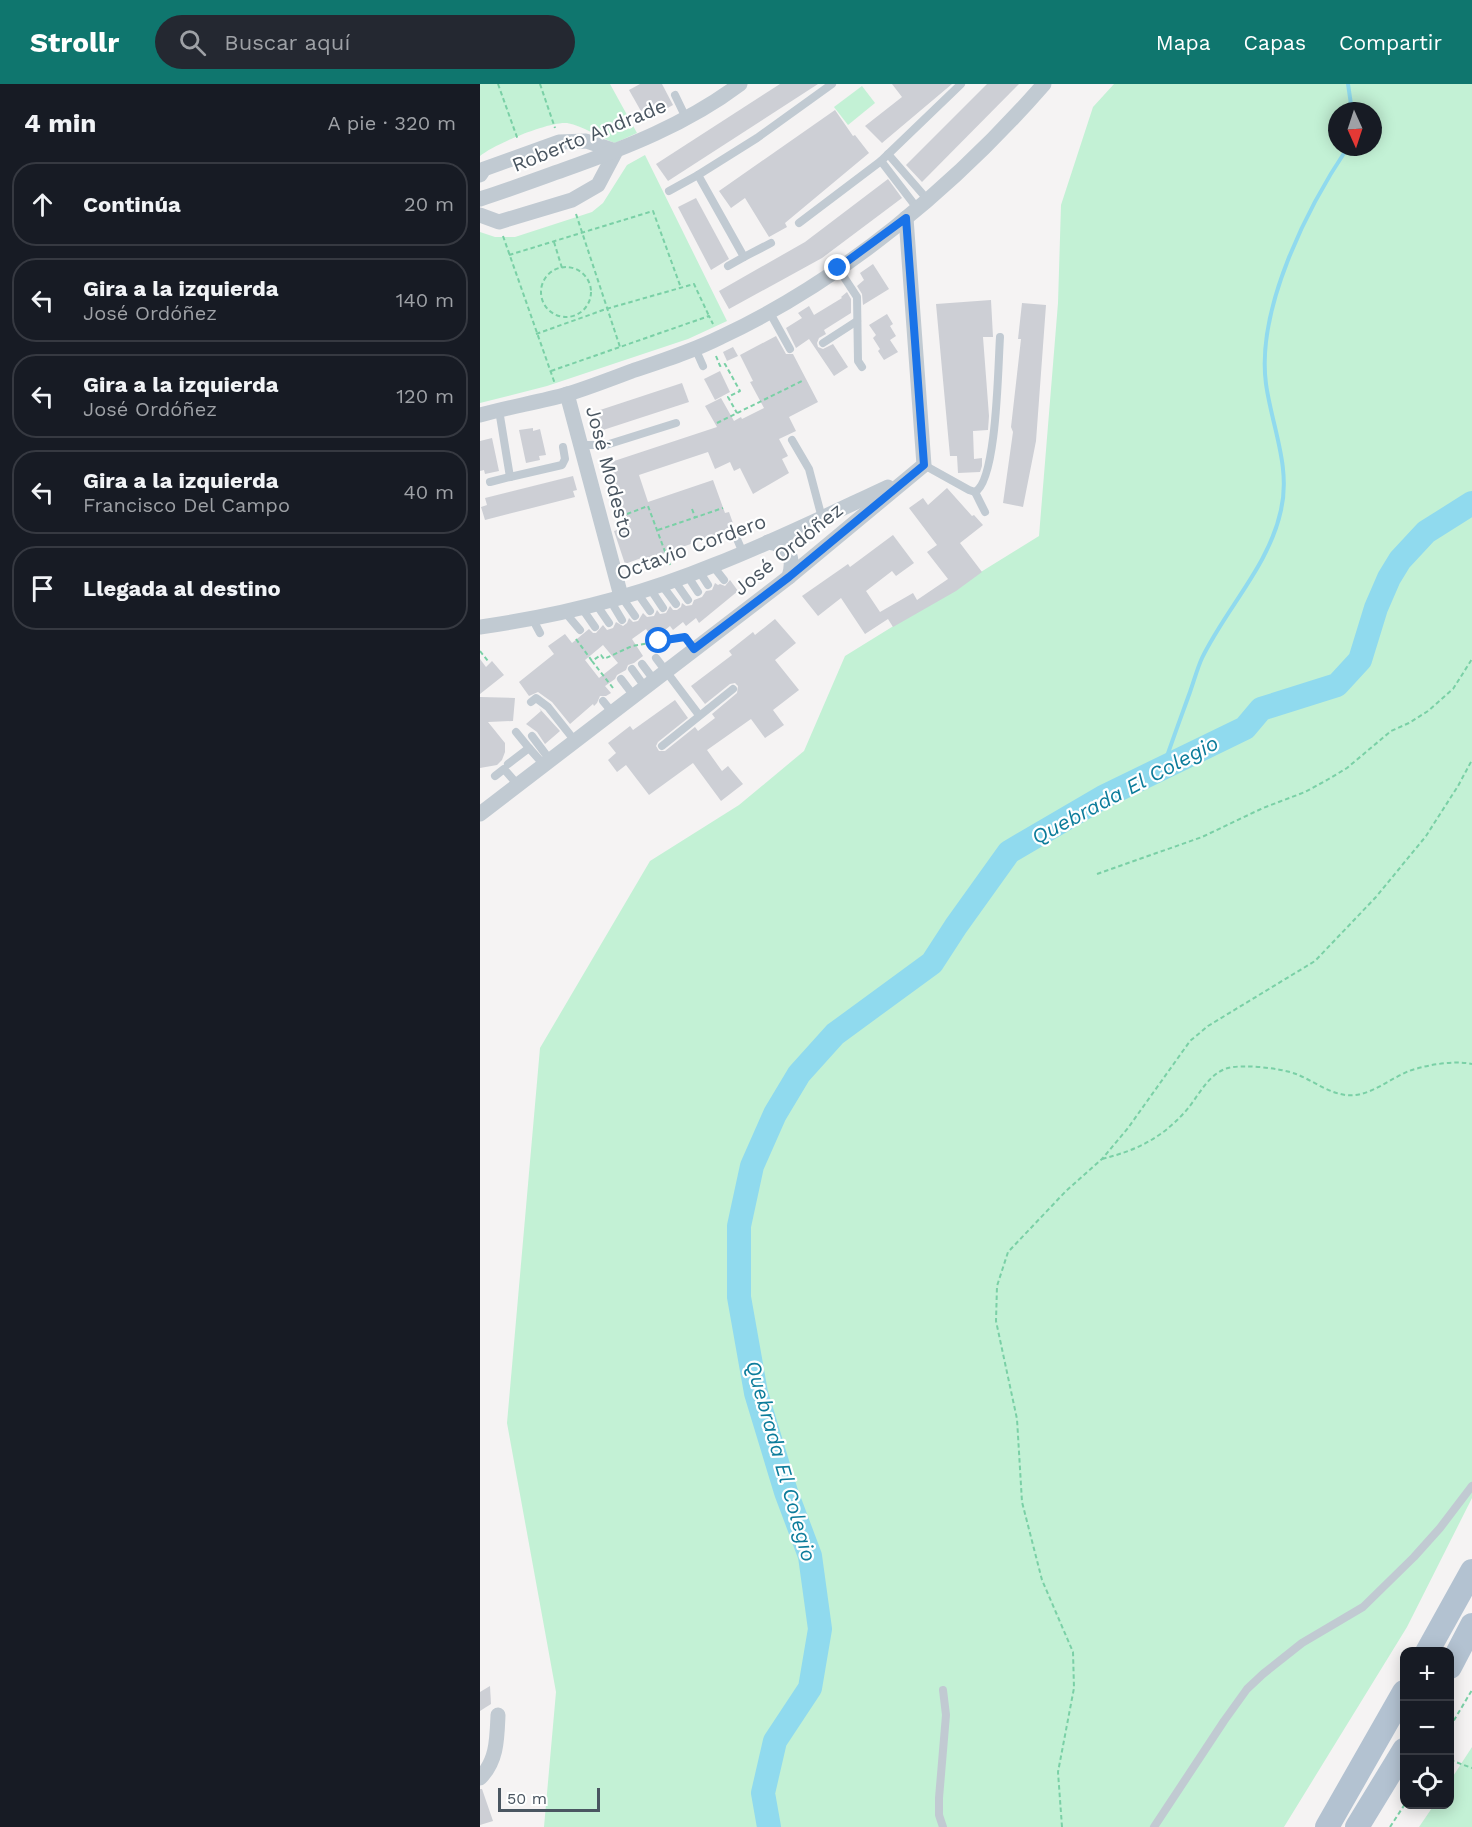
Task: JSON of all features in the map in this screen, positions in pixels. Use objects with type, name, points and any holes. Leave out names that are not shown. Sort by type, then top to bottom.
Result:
[{"type":"main road","points":[[1431,1647],[1472,1571]]},
{"type":"main road","points":[[1454,1658],[1472,1625]]},
{"type":"main road","points":[[1327,1827],[1400,1699]]},
{"type":"main road","points":[[1357,1827],[1401,1755]]},
{"type":"street","name":"Roberto Andrade","points":[[480,199],[616,151],[687,118],[740,84]]},
{"type":"street","points":[[480,414],[563,395],[708,343],[770,313],[838,268],[917,208],[995,138],[1044,84]]},
{"type":"street","points":[[480,175],[484,169],[559,142],[586,141],[616,151],[598,185],[572,200],[499,222],[480,215]]},
{"type":"street","points":[[917,208],[924,465]]},
{"type":"street","name":"José Modesto","points":[[563,395],[580,445],[601,601]]},
{"type":"street","name":"José Ordóñez","points":[[480,814],[575,741],[608,707],[650,683],[789,577],[924,465]]},
{"type":"street","name":"Octavio Cordero","points":[[480,627],[532,618],[601,601],[674,578],[743,553],[908,478]]},
{"type":"street","points":[[768,542],[785,547],[792,560],[789,577]]},
{"type":"street","points":[[480,1778],[488,1771],[496,1751],[498,1715]]},
{"type":"lane","points":[[669,191],[757,138],[823,87],[832,84]]},
{"type":"lane","points":[[798,223],[881,161],[962,84]]},
{"type":"lane","points":[[675,95],[687,118]]},
{"type":"lane","points":[[888,154],[917,208]]},
{"type":"lane","points":[[881,161],[917,208]]},
{"type":"lane","points":[[698,175],[744,257]]},
{"type":"lane","points":[[728,266],[771,243]]},
{"type":"lane","points":[[838,268],[857,297],[858,361],[862,367]]},
{"type":"lane","points":[[770,313],[790,349]]},
{"type":"lane","points":[[823,343],[857,321]]},
{"type":"lane","points":[[975,492],[980,489],[987,476],[994,432],[1000,337]]},
{"type":"lane","points":[[703,366],[708,343]]},
{"type":"lane","points":[[500,410],[510,477]]},
{"type":"lane","points":[[580,445],[606,445],[676,423]]},
{"type":"lane","points":[[792,441],[809,469],[822,518]]},
{"type":"lane","points":[[490,482],[562,465],[565,459],[563,447]]},
{"type":"lane","points":[[924,465],[975,492],[985,512]]},
{"type":"lane","points":[[734,532],[743,553]]},
{"type":"lane","points":[[674,578],[724,580]]},
{"type":"lane","points":[[674,578],[708,585]]},
{"type":"lane","points":[[674,578],[698,592]]},
{"type":"lane","points":[[674,578],[688,600]]},
{"type":"lane","points":[[674,578],[676,604]]},
{"type":"lane","points":[[663,608],[674,578]]},
{"type":"lane","points":[[650,611],[674,578]]},
{"type":"lane","points":[[601,601],[635,616]]},
{"type":"lane","points":[[601,601],[622,620]]},
{"type":"lane","points":[[601,601],[609,623]]},
{"type":"lane","points":[[594,627],[601,601]]},
{"type":"lane","points":[[563,610],[577,634]]},
{"type":"lane","points":[[532,618],[540,633]]},
{"type":"lane","points":[[650,683],[656,658]]},
{"type":"lane","points":[[642,664],[650,683]]},
{"type":"lane","points":[[632,669],[699,715]]},
{"type":"lane","points":[[621,679],[650,683]]},
{"type":"lane","points":[[662,746],[733,689]]},
{"type":"lane","points":[[531,702],[536,698],[548,707],[575,741]]},
{"type":"lane","points":[[516,732],[529,748],[547,763]]},
{"type":"lane","points":[[532,736],[547,763]]},
{"type":"lane","points":[[508,764],[529,748]]},
{"type":"lane","points":[[495,776],[504,769],[518,785]]},
{"type":"lane","points":[[1154,1827],[1247,1689],[1302,1644],[1363,1607],[1414,1557],[1472,1486]]},
{"type":"lane","points":[[943,1690],[946,1715],[939,1798],[939,1815],[943,1827]]},
{"type":"path","points":[[498,84],[524,154]]},
{"type":"path","points":[[540,84],[559,142]]},
{"type":"path","points":[[572,200],[620,347]]},
{"type":"path","points":[[509,255],[653,210],[681,288]]},
{"type":"path","points":[[499,222],[536,334],[563,395]]},
{"type":"path","points":[[554,242],[562,268]]},
{"type":"path","points":[[562,268],[582,273],[590,285],[591,298],[588,305],[578,315],[571,317],[557,315],[546,307],[543,300],[545,280],[555,270],[562,268]]},
{"type":"path","points":[[536,334],[606,309],[694,284],[709,316],[708,343],[720,366],[725,364],[740,391],[728,397],[737,413]]},
{"type":"path","points":[[551,371],[709,316]]},
{"type":"path","points":[[717,423],[802,381]]},
{"type":"path","points":[[627,514],[648,506],[674,578]]},
{"type":"path","points":[[657,531],[723,508]]},
{"type":"path","points":[[692,509],[695,517]]},
{"type":"path","points":[[577,634],[592,661],[614,689]]},
{"type":"path","points":[[592,661],[601,655],[604,660],[632,646],[685,637],[694,649]]},
{"type":"path","points":[[480,651],[488,661]]},
{"type":"path","points":[[1096,874],[1202,837],[1327,780],[1347,768],[1391,731],[1428,711],[1453,689],[1472,658]]},
{"type":"path","points":[[1062,1827],[1058,1772],[1074,1688],[1073,1652],[1042,1581],[1022,1502],[1017,1419],[996,1321],[997,1286],[1008,1252],[1066,1191],[1102,1159],[1128,1128],[1190,1041],[1208,1026],[1315,961],[1376,897],[1426,836],[1472,760]]},
{"type":"path","points":[[1102,1159],[1140,1148],[1159,1136],[1183,1114],[1200,1090],[1228,1068],[1251,1067],[1294,1073],[1345,1095],[1358,1095],[1409,1071],[1449,1063],[1472,1064]]},
{"type":"path","points":[[1454,1719],[1472,1690]]},
{"type":"path","points":[[1454,1762],[1472,1768]]},
{"type":"path","points":[[1390,1827],[1402,1809]]},
{"type":"green space","points":[[480,84],[610,84],[637,133],[615,143],[585,129],[559,123],[522,134],[480,156]]},
{"type":"green space","points":[[1114,84],[1472,84],[1472,1498],[1407,1627],[1284,1827],[544,1827],[556,1692],[507,1423],[540,1048],[650,861],[739,805],[804,751],[845,656],[1039,536],[1058,303],[1061,205],[1093,107]]},
{"type":"green space","points":[[862,86],[875,103],[848,125],[834,107]]},
{"type":"green space","points":[[645,155],[727,321],[688,339],[547,386],[480,403],[480,232],[495,237],[515,237],[592,212],[603,203],[627,165]]},
{"type":"green space","points":[[1472,1747],[1472,1827],[1419,1827],[1431,1809],[1454,1809],[1454,1775]]},
{"type":"building","points":[[640,84],[662,84],[673,105],[646,120],[629,90]]},
{"type":"building","points":[[780,84],[818,84],[668,181],[656,164]]},
{"type":"building","points":[[892,84],[952,84],[882,143],[865,126],[902,97]]},
{"type":"building","points":[[987,84],[1019,84],[922,182],[906,165]]},
{"type":"building","points":[[835,110],[853,136],[855,135],[869,153],[785,223],[787,227],[769,237],[745,198],[731,208],[719,191]]},
{"type":"building","points":[[888,179],[902,198],[822,258],[729,309],[719,291],[805,242]]},
{"type":"building","points":[[696,198],[729,259],[711,270],[678,207]]},
{"type":"building","points":[[873,264],[889,289],[863,305],[862,294],[857,286],[864,280],[860,273]]},
{"type":"building","points":[[847,292],[851,299],[851,313],[824,330],[826,334],[819,338],[817,343],[818,347],[823,349],[833,344],[848,367],[834,376],[809,339],[796,348],[786,328],[802,318],[798,313],[809,306],[814,315],[842,298]]},
{"type":"building","points":[[991,300],[993,337],[983,337],[988,430],[973,431],[974,459],[982,458],[982,466],[980,472],[958,473],[957,456],[950,456],[936,304]]},
{"type":"building","points":[[1022,303],[1046,305],[1036,441],[1023,507],[1003,503],[1013,432],[1011,427],[1021,339],[1018,339]]},
{"type":"building","points":[[887,314],[896,336],[890,340],[898,352],[884,360],[873,338],[876,335],[869,325]]},
{"type":"building","points":[[776,336],[786,354],[793,354],[818,402],[789,417],[796,431],[779,439],[788,456],[782,459],[789,473],[753,494],[740,468],[734,471],[730,462],[715,469],[708,452],[639,475],[648,502],[713,480],[725,513],[729,512],[734,526],[728,531],[645,560],[644,557],[625,564],[614,531],[629,526],[614,483],[609,485],[602,465],[717,427],[705,406],[721,398],[734,421],[764,408],[750,382],[753,381],[740,355]]},
{"type":"building","points":[[733,347],[738,356],[727,361],[723,352]]},
{"type":"building","points":[[720,371],[730,392],[715,400],[704,379]]},
{"type":"building","points":[[682,383],[689,402],[600,431],[594,412]]},
{"type":"building","points":[[533,428],[533,431],[540,429],[546,455],[539,456],[540,460],[526,463],[519,430]]},
{"type":"building","points":[[492,438],[499,471],[485,474],[484,470],[480,471],[480,441]]},
{"type":"building","points":[[573,476],[577,490],[573,491],[575,497],[485,520],[481,507],[487,505],[485,498]]},
{"type":"building","points":[[947,488],[983,525],[960,543],[982,572],[956,591],[893,627],[888,619],[865,634],[841,598],[818,616],[802,596],[848,564],[850,567],[893,535],[914,563],[896,576],[892,571],[866,591],[880,612],[913,593],[917,600],[948,579],[927,552],[937,545],[909,508],[923,498],[928,505]]},
{"type":"building","points":[[730,580],[738,591],[699,623],[696,618],[686,626],[683,622],[673,630],[670,626],[660,634],[657,630],[650,635],[646,629],[632,639],[643,656],[628,665],[626,670],[605,686],[611,693],[600,696],[594,706],[593,704],[570,724],[552,702],[538,692],[529,696],[519,682],[554,654],[548,646],[565,634],[572,643],[589,629],[596,633],[603,625],[607,630],[613,628],[616,622],[623,626],[629,618],[633,622],[638,621],[643,613],[647,617],[654,616],[657,610],[660,614],[666,613],[670,606],[673,610],[677,610],[682,603],[686,606],[692,605],[694,600],[702,597],[706,591],[712,590],[715,583],[725,586]],"holes":[[[603,645],[618,663],[599,678],[585,660]]]},
{"type":"building","points":[[775,619],[796,643],[775,660],[799,690],[773,710],[784,725],[765,738],[751,719],[707,750],[722,771],[728,766],[743,784],[721,801],[693,763],[649,795],[626,765],[617,772],[608,760],[616,753],[608,743],[630,726],[633,730],[675,700],[688,718],[658,742],[656,746],[659,751],[665,751],[695,727],[698,731],[715,718],[712,714],[737,693],[738,686],[735,683],[730,684],[705,704],[691,686],[732,655],[729,651],[753,632],[755,635]]},
{"type":"building","points":[[480,659],[486,667],[492,661],[504,675],[480,694]]},
{"type":"building","points":[[480,697],[515,698],[513,721],[488,722],[505,743],[502,760],[497,765],[480,768]]},
{"type":"building","points":[[539,708],[560,731],[545,744],[537,732],[526,724],[541,711]]},
{"type":"building","points":[[490,1686],[491,1704],[480,1711],[480,1692]]},
{"type":"building","points":[[480,1789],[482,1789],[493,1821],[480,1825]]},
{"type":"waterway","points":[[1348,84],[1351,102]]},
{"type":"waterway","points":[[1164,765],[1202,658],[1267,550],[1281,510],[1284,478],[1280,447],[1266,384],[1265,355],[1269,324],[1277,292],[1301,229],[1342,156]]},
{"type":"waterway","name":"Quebrada El Colegio","points":[[769,1827],[763,1793],[775,1741],[810,1688],[820,1629],[810,1556],[786,1492],[756,1393],[739,1297],[739,1226],[752,1166],[775,1114],[799,1074],[835,1034],[932,963],[1009,852],[1103,797],[1245,728],[1261,709],[1337,685],[1360,660],[1376,608],[1400,560],[1426,532],[1472,503]]},
{"type":"route","points":[[659,641],[685,637],[694,649],[789,577],[924,465],[906,218],[838,268]]}]
